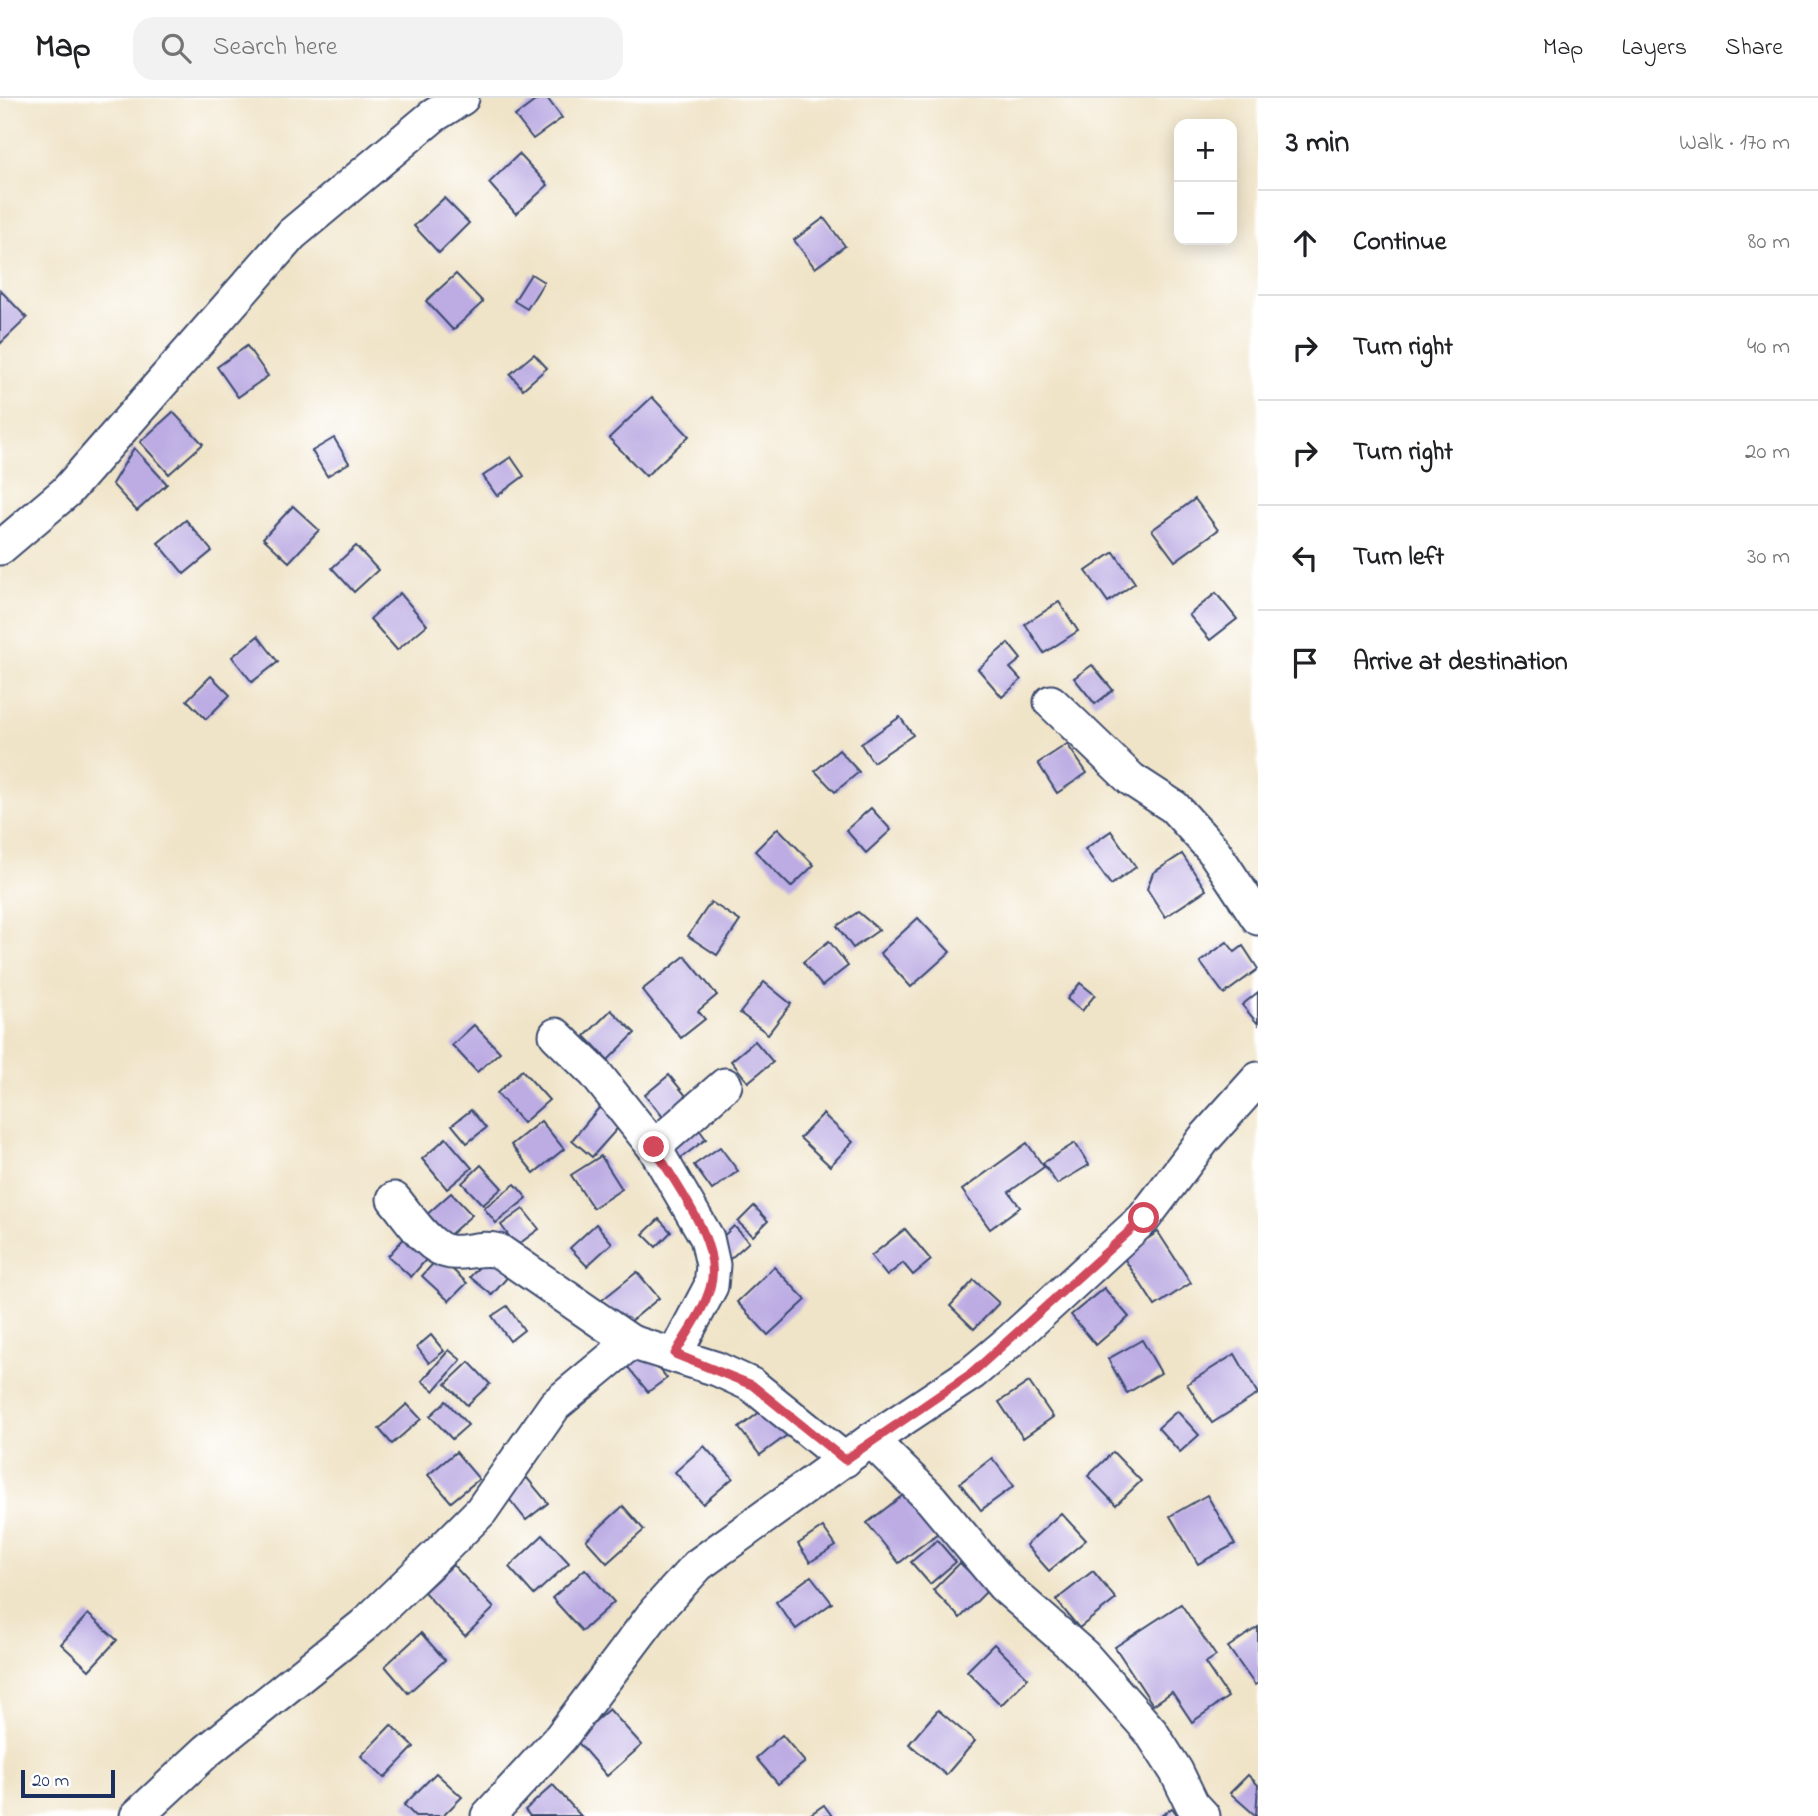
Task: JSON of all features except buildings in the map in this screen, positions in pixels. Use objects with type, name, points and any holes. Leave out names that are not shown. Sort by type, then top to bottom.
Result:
[{"type":"street","points":[[0,548],[66,492],[292,234],[433,116],[462,98]]},
{"type":"street","points":[[1051,702],[1132,779],[1174,807],[1213,850],[1258,918]]},
{"type":"street","points":[[556,1035],[595,1073],[654,1147],[707,1238],[713,1265],[711,1286],[675,1354]]},
{"type":"street","points":[[488,1816],[561,1737],[656,1611],[698,1566],[872,1440],[972,1373],[1144,1218],[1204,1139],[1258,1079]]},
{"type":"street","points":[[654,1147],[725,1085]]},
{"type":"street","points":[[394,1199],[436,1248],[450,1252],[486,1248],[499,1251],[631,1342],[675,1354],[752,1385],[845,1460]]},
{"type":"street","points":[[137,1816],[207,1751],[364,1625],[438,1555],[481,1511],[555,1405],[631,1342]]},
{"type":"street","points":[[872,1440],[931,1499],[1003,1585],[1093,1665],[1151,1732],[1176,1770],[1192,1804],[1203,1816]]},
{"type":"route","points":[[654,1147],[707,1238],[713,1265],[711,1286],[675,1354],[752,1385],[845,1460],[972,1373],[1144,1218]]}]
